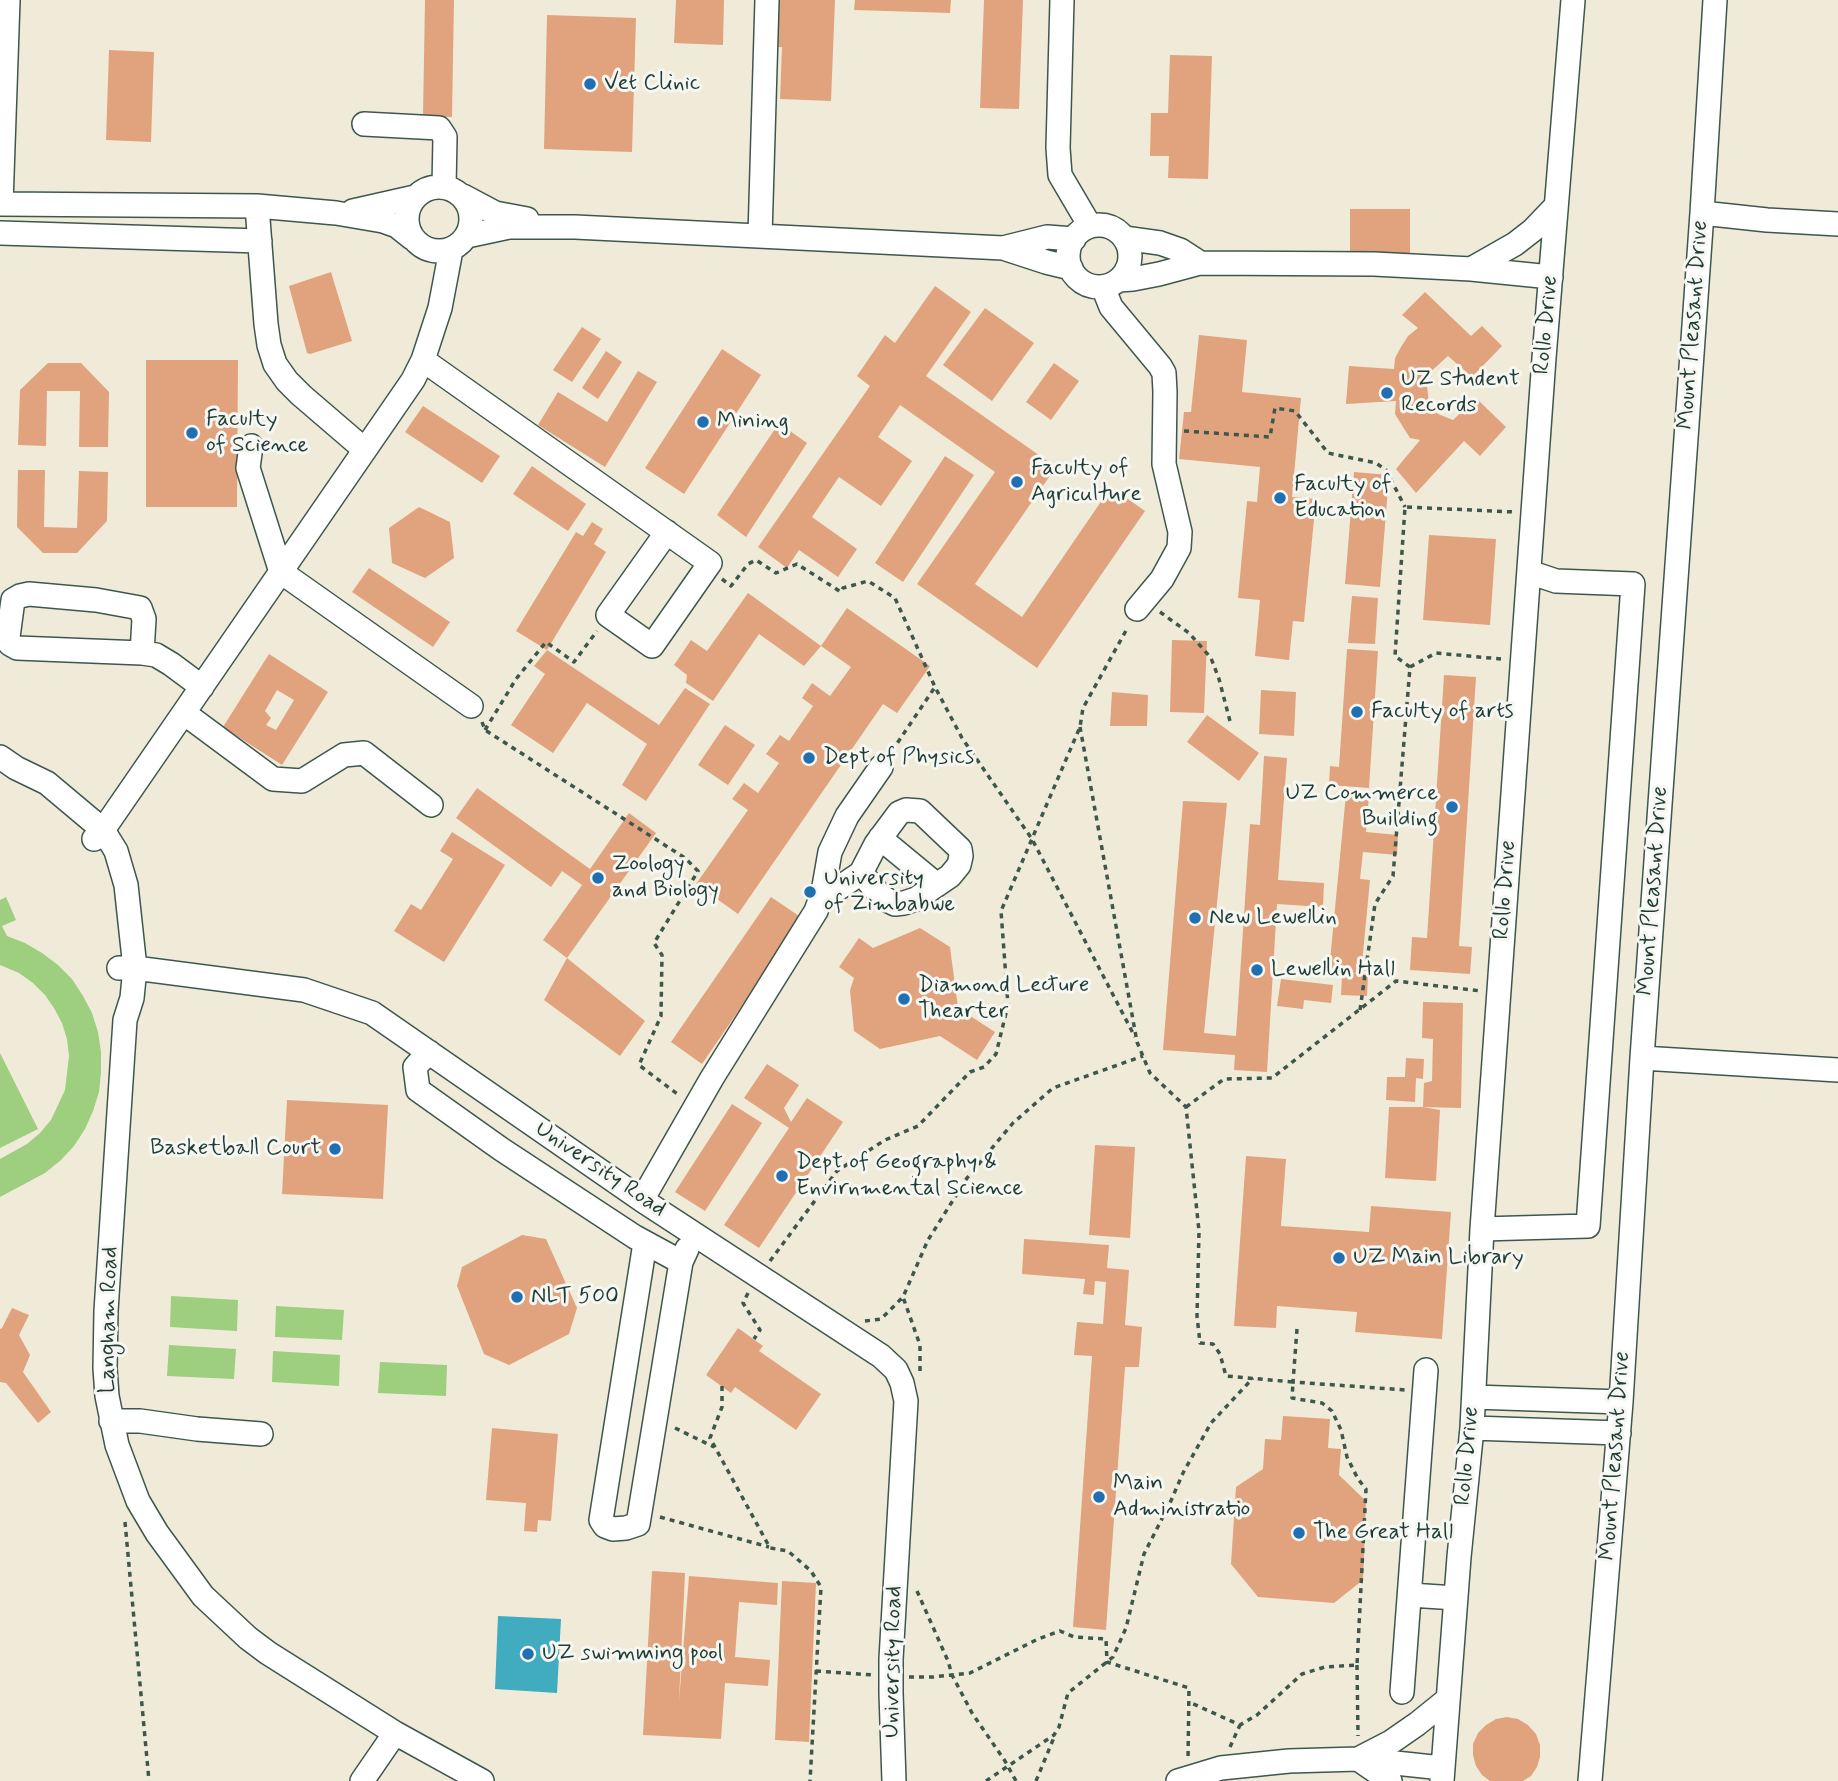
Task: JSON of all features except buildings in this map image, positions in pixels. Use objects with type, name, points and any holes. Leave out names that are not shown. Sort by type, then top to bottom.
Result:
[{"type":"street","points":[[8,0],[1,204],[257,206],[336,213],[397,226],[416,242],[440,252],[509,227],[575,227],[1003,248],[1071,268]]},
{"type":"street","points":[[760,236],[768,0]]},
{"type":"street","points":[[1062,0],[1058,148],[1060,175],[1082,233]]},
{"type":"street","name":"Rollo Drive","points":[[1442,1774],[1472,1428],[1482,1229],[1573,0]]},
{"type":"street","name":"Mount Pleasant Drive","points":[[1590,1781],[1619,1433],[1642,1058],[1715,0]]},
{"type":"street","points":[[98,835],[365,450],[423,359],[459,243],[471,226],[469,205],[453,191],[445,137],[439,128],[364,124]]},
{"type":"street","points":[[440,308],[433,275],[408,228],[409,207],[423,191],[433,187],[453,191],[495,213],[575,227]]},
{"type":"street","points":[[336,213],[415,197]]},
{"type":"street","points":[[257,206],[266,324],[275,363],[300,395],[365,450]]},
{"type":"street","points":[[1471,269],[1515,244],[1556,206]]},
{"type":"street","points":[[1702,213],[1838,224]]},
{"type":"street","points":[[1003,248],[1046,237],[1082,233],[1103,225],[1115,229],[1129,248],[1130,260],[1126,271],[1111,283]]},
{"type":"street","points":[[0,233],[260,241]]},
{"type":"street","points":[[1082,233],[1068,256],[1071,268],[1080,281],[1088,285],[1159,274],[1200,263],[1374,264],[1471,269],[1551,277]]},
{"type":"street","points":[[1124,238],[1160,243],[1180,250],[1200,263]]},
{"type":"street","points":[[1111,283],[1111,307],[1164,373],[1164,464],[1180,532],[1179,548],[1162,579],[1140,605]]},
{"type":"street","points":[[423,359],[667,532],[710,563],[652,646],[608,615],[667,532]]},
{"type":"street","points":[[251,446],[248,467],[281,572],[471,706]]},
{"type":"street","points":[[1482,1229],[1588,1226],[1633,584],[1556,581],[1529,572]]},
{"type":"street","points":[[142,653],[144,618],[140,608],[96,600],[29,594],[13,600],[8,636],[10,643],[17,648],[156,655],[202,687]]},
{"type":"street","points":[[184,713],[273,779],[302,781],[344,755],[364,754],[431,805]]},
{"type":"street","points":[[8,763],[47,783],[116,851],[126,885],[127,968]]},
{"type":"street","points":[[642,1200],[695,1107],[816,911],[823,892],[830,852],[847,816],[881,767]]},
{"type":"street","points":[[823,892],[839,888],[861,873],[880,838],[899,813],[906,810],[920,811],[960,849],[959,865],[950,876],[916,899],[904,903],[895,904],[881,896],[861,873]]},
{"type":"street","points":[[880,838],[937,885]]},
{"type":"street","name":"Langham Road","points":[[127,968],[120,998],[125,1020],[105,1329],[105,1368],[111,1421],[125,1470],[138,1500],[157,1533],[204,1596],[248,1637],[268,1653],[395,1733],[482,1781]]},
{"type":"street","name":"University Road","points":[[127,968],[304,990],[372,1013],[642,1200],[881,1356],[896,1370],[906,1401],[891,1676],[894,1781]]},
{"type":"street","points":[[429,1052],[415,1067],[418,1090],[501,1149],[645,1243],[681,1262]]},
{"type":"street","points":[[1642,1058],[1838,1070]]},
{"type":"street","points":[[645,1243],[601,1520],[613,1529],[638,1524],[681,1262],[695,1234]]},
{"type":"street","points":[[1402,1692],[1425,1381]]},
{"type":"street","points":[[1474,1396],[1621,1402]]},
{"type":"street","points":[[111,1421],[140,1421],[261,1434]]},
{"type":"street","points":[[1472,1428],[1619,1433]]},
{"type":"street","points":[[1410,1595],[1456,1598]]},
{"type":"street","points":[[1358,1759],[1391,1742],[1448,1699]]},
{"type":"street","points":[[362,1781],[395,1733]]},
{"type":"street","points":[[1358,1759],[1390,1781]]},
{"type":"street","points":[[1183,1772],[1269,1762],[1358,1759],[1442,1774]]},
{"type":"path","points":[[1164,430],[1270,437],[1275,408],[1295,411],[1328,453],[1376,463],[1386,470],[1405,508],[1395,656],[1410,667]]},
{"type":"path","points":[[1405,508],[1533,513]]},
{"type":"path","points":[[706,569],[731,586],[748,564],[756,560],[776,573],[797,564],[841,592],[843,588],[868,581],[895,598],[935,687],[962,738],[1032,839],[1137,1042],[1150,1073],[1186,1107],[1199,1231],[1197,1316],[1200,1343],[1213,1344],[1220,1354],[1226,1376],[1293,1382],[1425,1381]]},
{"type":"path","points":[[754,1339],[760,1330],[743,1303],[759,1276],[837,1171],[885,1140],[918,1126],[970,1072],[984,1067],[996,1054],[1008,1005],[1001,911],[1080,727],[1083,708],[1140,605],[1189,633],[1211,658],[1231,725]]},
{"type":"path","points":[[485,730],[516,679],[546,642],[574,662],[608,615]]},
{"type":"path","points":[[1410,667],[1436,653],[1523,662]]},
{"type":"path","points":[[1360,1010],[1375,904],[1393,876],[1410,667]]},
{"type":"path","points":[[881,767],[935,687]]},
{"type":"path","points":[[471,706],[479,714],[485,730],[685,858],[698,871],[654,943],[662,955],[661,1016],[639,1065],[695,1107]]},
{"type":"path","points":[[1080,727],[1137,1042]]},
{"type":"path","points":[[1186,1107],[1224,1079],[1272,1079],[1396,981],[1499,993]]},
{"type":"path","points":[[831,1324],[881,1319],[903,1297],[928,1241],[968,1178],[1013,1123],[1053,1088],[1143,1056]]},
{"type":"path","points":[[903,1297],[920,1345]]},
{"type":"path","points":[[1297,1329],[1292,1398],[1322,1403],[1332,1411],[1341,1430],[1347,1457],[1366,1489],[1357,1665],[1358,1759]]},
{"type":"path","points":[[1036,1781],[1059,1727],[1068,1693],[1113,1657],[1126,1628],[1144,1554],[1183,1473],[1211,1423],[1253,1378]]},
{"type":"path","points":[[722,1386],[722,1407],[710,1438],[769,1548]]},
{"type":"path","points":[[675,1428],[714,1447]]},
{"type":"path","points":[[660,1517],[788,1551],[811,1572],[821,1587],[810,1781]]},
{"type":"path","points":[[131,1574],[149,1781]]},
{"type":"path","points":[[914,1584],[952,1675],[972,1713],[1016,1781]]},
{"type":"path","points":[[816,1671],[891,1676],[970,1673],[1029,1643],[1060,1631],[1074,1637],[1106,1639],[1107,1662]]},
{"type":"path","points":[[1107,1662],[1189,1688],[1183,1772]]},
{"type":"path","points":[[1189,1702],[1240,1725],[1257,1714],[1302,1674],[1325,1667],[1357,1665]]},
{"type":"path","points":[[986,1781],[1054,1735],[1059,1727]]},
{"type":"green space","points":[[6,897],[16,920],[2,926],[7,936],[25,943],[58,965],[72,979],[83,996],[98,1032],[101,1072],[93,1111],[74,1146],[45,1173],[0,1197],[0,1159],[27,1144],[51,1120],[65,1090],[69,1056],[62,1023],[45,995],[19,973],[0,965],[0,900]]},
{"type":"green space","points":[[0,1053],[38,1129],[0,1148]]},
{"type":"green space","points":[[171,1296],[238,1300],[237,1331],[170,1327]]},
{"type":"green space","points":[[276,1306],[344,1310],[342,1340],[275,1337]]},
{"type":"green space","points":[[169,1345],[236,1349],[234,1379],[167,1376]]},
{"type":"green space","points":[[273,1351],[340,1355],[339,1386],[272,1382]]},
{"type":"green space","points":[[380,1362],[447,1365],[446,1396],[378,1393]]},
{"type":"water","name":"UZ swimming pool","points":[[498,1616],[561,1619],[557,1693],[495,1689]]},
{"type":"place","name":"Vet Clinic","points":[[590,84]]},
{"type":"place","name":"UZ Student Records","points":[[1387,393]]},
{"type":"place","name":"Mining","points":[[703,422]]},
{"type":"place","name":"Faculty of Science","points":[[192,433]]},
{"type":"place","name":"Faculty of Agriculture","points":[[1017,482]]},
{"type":"place","name":"Faculty of Education","points":[[1280,498]]},
{"type":"place","name":"Faculty of arts","points":[[1357,712]]},
{"type":"place","name":"Dept of Physics","points":[[809,758]]},
{"type":"place","name":"UZ Commerce Building","points":[[1452,807]]},
{"type":"place","name":"Zoology and Biology","points":[[598,878]]},
{"type":"place","name":"University of Zimbabwe","points":[[810,892]]},
{"type":"place","name":"New Lewellin","points":[[1195,918]]},
{"type":"place","name":"Lewellin Hall","points":[[1257,970]]},
{"type":"place","name":"Diamond Lecture Thearter","points":[[904,999]]},
{"type":"place","name":"Basketball Court","points":[[335,1149]]},
{"type":"place","name":"Dept of Geography & Envirnmental Science","points":[[782,1176]]},
{"type":"place","name":"UZ Main Library","points":[[1339,1258]]},
{"type":"place","name":"NLT 500","points":[[517,1297]]},
{"type":"place","name":"Main Administratio","points":[[1099,1497]]},
{"type":"place","name":"The Great Hall","points":[[1299,1533]]},
{"type":"place","name":"UZ swimming pool","points":[[528,1654]]}]
